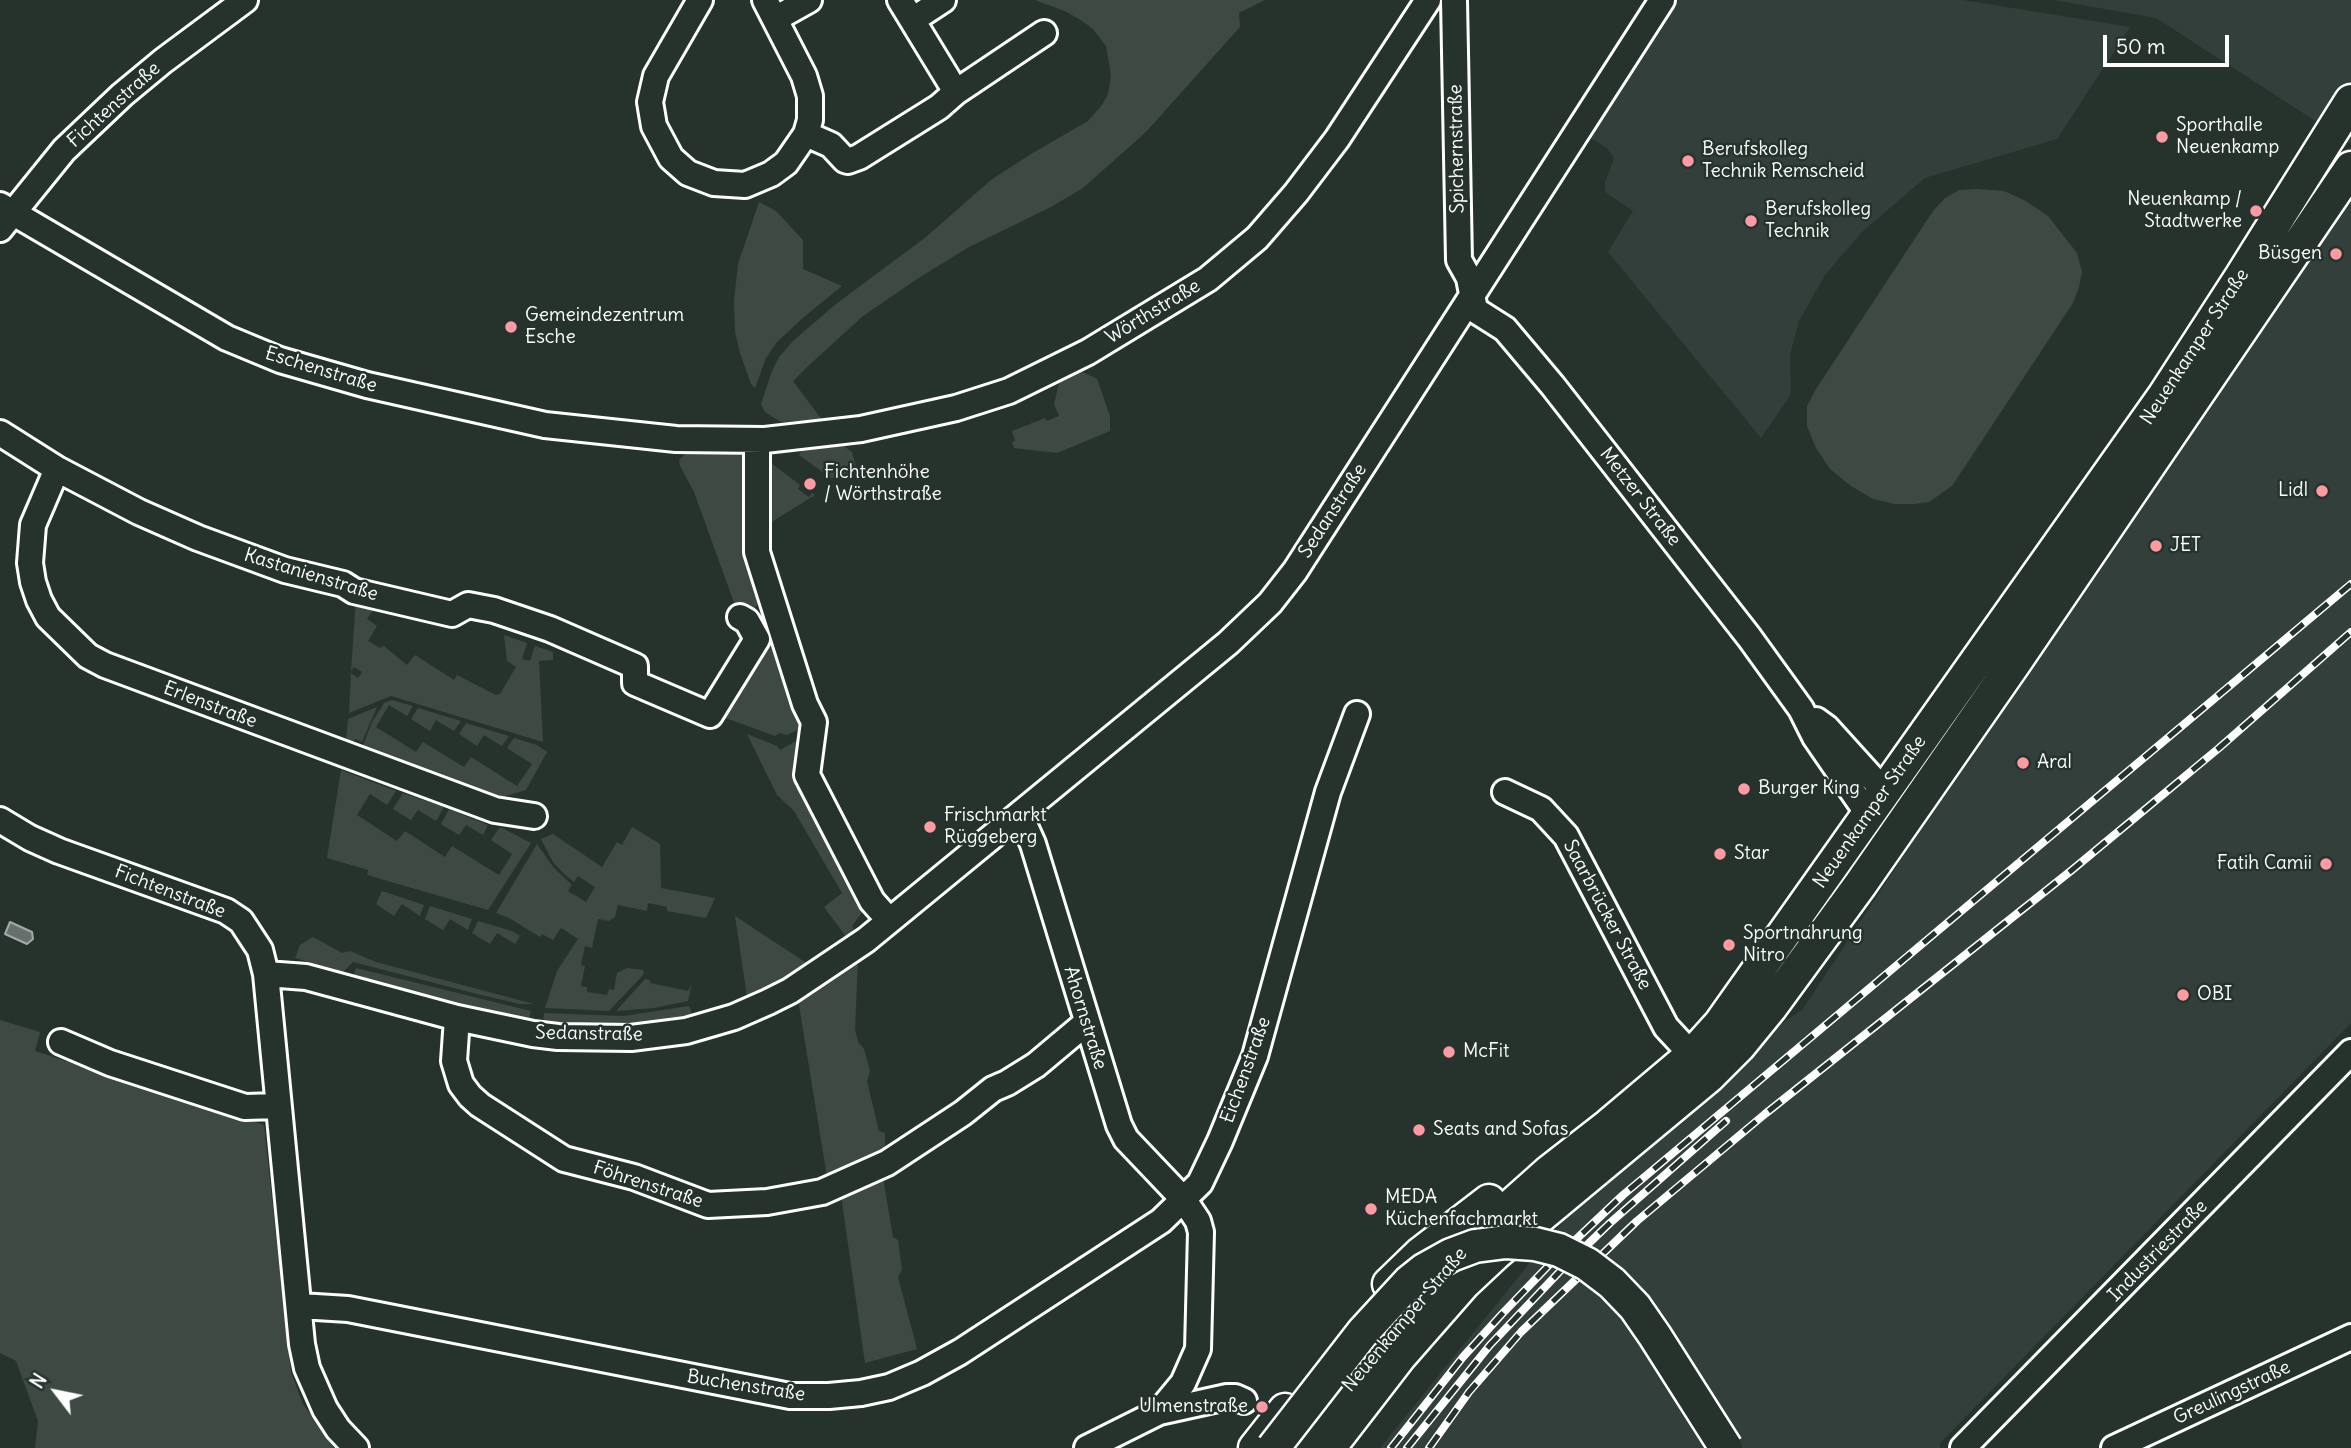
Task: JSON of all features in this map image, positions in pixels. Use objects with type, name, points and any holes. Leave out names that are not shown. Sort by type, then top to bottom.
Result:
[{"type":"main road","name":"Neuenkamper Straße","points":[[1329,1448],[1392,1348],[1475,1238],[1550,1171],[1692,1055],[1720,1024],[2164,396],[2351,101]]},
{"type":"main road","name":"Neuenkamper Straße","points":[[1300,1448],[1392,1348],[1521,1231],[1649,1128],[1740,1046],[1899,827],[2351,168]]},
{"type":"main road","points":[[1876,803],[1899,827]]},
{"type":"main road","points":[[1255,1448],[1372,1300],[1420,1254],[1492,1199],[1550,1171]]},
{"type":"main road","points":[[1355,1448],[1426,1358],[1493,1281],[1521,1231]]},
{"type":"main road","points":[[1273,1448],[1363,1332],[1409,1282],[1439,1261],[1462,1250],[1506,1242],[1543,1246],[1573,1256],[1617,1288],[1655,1336],[1726,1448]]},
{"type":"street","points":[[700,0],[663,60],[652,88],[650,102],[654,126],[671,158],[688,173],[714,183],[745,185],[771,174],[786,163],[806,134],[810,120],[810,96],[799,62],[770,10],[809,0]]},
{"type":"street","points":[[943,0],[907,10],[956,92]]},
{"type":"street","name":"Wörthstraße","points":[[676,439],[757,440],[861,429],[909,420],[1009,391],[1088,352],[1208,279],[1257,239],[1337,139],[1428,0]]},
{"type":"street","name":"Spichernstraße","points":[[1454,0],[1459,260],[1469,278],[1471,296]]},
{"type":"street","name":"Sedanstraße","points":[[266,974],[306,977],[457,1018],[558,1037],[631,1038],[686,1031],[734,1017],[790,991],[866,940],[1238,635],[1270,603],[1295,571],[1662,0]]},
{"type":"street","name":"Fichtenstraße","points":[[4,215],[64,150],[122,94],[243,1]]},
{"type":"street","points":[[806,134],[831,145],[845,160],[859,157],[939,107],[956,92],[1044,33]]},
{"type":"street","name":"Eschenstraße","points":[[4,215],[227,338],[280,360],[368,385],[545,425],[676,439]]},
{"type":"street","name":"Metzer Straße","points":[[1471,296],[1475,310],[1505,328],[1561,397],[1749,636],[1801,709],[1827,728],[1876,803]]},
{"type":"street","name":"Kastanienstraße","points":[[0,433],[57,469],[139,512],[198,538],[285,569],[343,584],[354,591],[452,614],[468,605],[494,610],[570,637],[635,666],[635,682],[709,715],[757,639],[747,621],[740,617]]},
{"type":"street","points":[[757,440],[757,552],[805,704],[814,722],[807,775],[872,901],[889,920]]},
{"type":"street","name":"Erlenstraße","points":[[57,469],[33,525],[30,563],[33,582],[38,600],[48,617],[88,656],[118,670],[495,810],[534,816]]},
{"type":"street","name":"Eichenstraße","points":[[1184,1200],[1200,1183],[1208,1167],[1255,1056],[1328,792],[1357,714]]},
{"type":"street","name":"Saarbrücker Straße","points":[[1505,792],[1541,809],[1566,836],[1666,1027],[1692,1055]]},
{"type":"street","name":"Ahornstraße","points":[[1020,815],[1033,844],[1115,1115],[1126,1139],[1184,1200]]},
{"type":"street","name":"Fichtenstraße","points":[[0,820],[59,851],[226,911],[241,921],[251,934],[260,950],[266,974],[302,1344],[314,1388],[338,1429],[356,1448]]},
{"type":"street","name":"Föhrenstraße","points":[[457,1018],[454,1048],[457,1069],[461,1084],[480,1105],[564,1159],[634,1177],[708,1205],[767,1202],[822,1192],[887,1163],[963,1113],[993,1089],[1036,1065],[1086,1023]]},
{"type":"street","points":[[61,1042],[110,1063],[245,1107],[277,1107]]},
{"type":"street","name":"Industriestraße","points":[[1963,1448],[2351,1052]]},
{"type":"street","points":[[1159,1412],[1183,1383],[1194,1361],[1200,1338],[1201,1232],[1198,1221],[1184,1200]]},
{"type":"street","name":"Buchenstraße","points":[[300,1306],[348,1309],[790,1396],[861,1393],[889,1387],[960,1352],[1161,1221],[1184,1200]]},
{"type":"street","name":"Greulingstraße","points":[[2114,1448],[2351,1337]]},
{"type":"street","points":[[1087,1448],[1159,1412],[1227,1396],[1244,1401]]},
{"type":"shaded area","points":[[1035,0],[1265,0],[1239,13],[1240,27],[1146,132],[1083,188],[1051,207],[969,247],[920,277],[863,316],[806,368],[793,381],[822,420],[781,422],[765,412],[761,404],[772,371],[779,357],[794,340],[836,304],[926,237],[991,180],[1088,121],[1102,105],[1108,94],[1111,75],[1106,46],[1093,29],[1082,21]]},
{"type":"shaded area","name":"Berufskolleg Technik","points":[[1678,0],[1963,0],[2130,27],[2057,139],[1925,178],[1863,231],[1825,275],[1799,321],[1790,355],[1791,394],[1761,438],[1608,252],[1633,211],[1605,192],[1605,183],[1614,158],[1607,148],[1590,138]]},
{"type":"shaded area","points":[[2054,0],[2351,0],[2351,144],[2156,18]]},
{"type":"shaded area","points":[[2351,173],[2351,1023],[1940,1443],[1940,1448],[1380,1448],[1652,1112],[1803,1009]]},
{"type":"shaded area","points":[[1959,190],[2004,191],[2026,201],[2048,216],[2077,253],[2082,272],[2079,287],[2073,303],[1952,486],[1929,502],[1895,504],[1873,499],[1830,469],[1816,448],[1807,426],[1807,406],[1933,211],[1945,198]]},
{"type":"shaded area","points":[[759,202],[776,211],[803,240],[803,269],[842,286],[776,343],[766,358],[755,388],[751,384],[740,353],[735,332],[734,301],[738,264]]},
{"type":"shaded area","points":[[1081,371],[1097,379],[1110,416],[1110,431],[1057,453],[1014,448],[1012,431],[1045,418],[1047,421],[1059,416],[1054,404],[1059,383]]},
{"type":"shaded area","points":[[840,443],[852,452],[856,467],[844,478],[831,478],[799,455],[804,446]]},
{"type":"shaded area","points":[[688,451],[751,453],[765,597],[751,612],[737,611],[694,492],[680,466],[679,460]]},
{"type":"shaded area","points":[[766,459],[800,485],[798,489],[809,497],[812,493],[815,495],[765,526]]},
{"type":"shaded area","points":[[356,598],[374,608],[367,619],[377,626],[368,641],[380,648],[384,646],[407,665],[415,655],[454,680],[457,675],[496,695],[500,694],[516,667],[507,661],[504,635],[527,643],[522,659],[530,661],[535,646],[553,652],[553,660],[539,661],[543,742],[391,696],[349,713],[351,673],[358,678],[362,672],[354,667],[351,671]]},
{"type":"shaded area","points":[[780,641],[807,725],[787,735],[780,733],[775,736],[723,717],[752,656]]},
{"type":"shaded area","points":[[392,700],[413,706],[407,716],[389,705],[376,727],[416,752],[423,742],[464,767],[471,757],[517,786],[532,764],[507,748],[514,738],[537,745],[547,752],[526,790],[496,799],[362,748],[372,722],[384,703]]},
{"type":"shaded area","points":[[377,707],[362,742],[355,739],[352,745],[346,742],[348,719]]},
{"type":"shaded area","points":[[418,708],[461,721],[454,731],[436,720],[430,731],[411,719]]},
{"type":"shaded area","points":[[466,723],[509,736],[502,746],[484,735],[477,746],[459,734]]},
{"type":"shaded area","points":[[747,734],[777,746],[780,750],[803,737],[869,903],[852,926],[855,932],[847,938],[824,907],[842,893],[794,811],[777,795]]},
{"type":"shaded area","points":[[341,770],[396,791],[387,805],[370,794],[357,815],[397,841],[405,831],[445,857],[452,846],[499,875],[512,854],[491,840],[500,827],[531,843],[488,910],[367,875],[368,870],[327,858]]},
{"type":"shaded area","points":[[403,793],[444,807],[436,821],[418,810],[411,820],[393,809]]},
{"type":"shaded area","points":[[449,809],[488,825],[483,835],[466,825],[459,835],[441,824]]},
{"type":"shaded area","points":[[632,827],[660,844],[661,888],[715,898],[706,918],[667,911],[667,907],[648,903],[647,911],[618,905],[615,917],[609,921],[598,919],[592,948],[585,946],[581,986],[587,987],[587,992],[607,995],[609,989],[614,990],[617,973],[627,968],[643,970],[644,974],[609,1011],[545,1008],[557,971],[578,939],[561,928],[553,940],[542,934],[540,937],[496,913],[537,844],[554,868],[572,885],[568,891],[586,902],[595,887],[578,876],[574,882],[563,873],[553,862],[541,839],[553,834],[602,867],[617,842],[622,845]]},
{"type":"shaded area","points":[[382,891],[424,905],[420,916],[402,904],[394,916],[376,904]]},
{"type":"shaded area","points":[[430,906],[472,919],[468,930],[450,919],[443,930],[425,919]]},
{"type":"shaded area","points":[[735,916],[808,964],[774,985],[747,997]]},
{"type":"shaded area","points":[[478,921],[520,936],[515,944],[497,933],[490,944],[472,933]]},
{"type":"shaded area","points":[[10,922],[32,932],[33,939],[27,944],[5,934]]},
{"type":"shaded area","points":[[313,937],[342,953],[350,951],[376,962],[534,1004],[520,1004],[481,995],[353,962],[343,972],[295,958],[300,945]]},
{"type":"shaded area","points":[[858,962],[855,1029],[870,1071],[867,1081],[879,1131],[885,1133],[885,1151],[827,1177],[798,999]]},
{"type":"shaded area","points":[[356,968],[531,1011],[529,1020],[483,1011],[353,977]]},
{"type":"shaded area","points":[[645,979],[650,980],[650,983],[688,991],[692,983],[688,1001],[654,1008],[616,1011]]},
{"type":"shaded area","points":[[689,1006],[693,1017],[626,1026],[543,1022],[544,1013],[624,1016]]},
{"type":"shaded area","points":[[0,1020],[40,1032],[35,1051],[264,1125],[291,1372],[303,1404],[334,1448],[35,1448],[38,1421],[16,1361],[0,1353]]},
{"type":"shaded area","points":[[883,1177],[893,1237],[898,1240],[902,1270],[898,1277],[917,1349],[865,1363],[841,1195]]},
{"type":"railway","points":[[1391,1448],[1463,1357],[1502,1314],[1623,1195],[2351,584]]},
{"type":"railway","points":[[1429,1448],[1469,1392],[1521,1332],[1637,1221],[1765,1114],[2072,870],[2219,748],[2351,632]]},
{"type":"railway","points":[[1407,1448],[1490,1345],[1564,1267],[1726,1121]]},
{"type":"place","name":"Sporthalle Neuenkamp","points":[[2162,137]]},
{"type":"place","name":"Berufskolleg Technik Remscheid","points":[[1688,161]]},
{"type":"place","name":"Neuenkamp / Stadtwerke","points":[[2256,211]]},
{"type":"place","name":"Berufskolleg Technik","points":[[1751,221]]},
{"type":"place","name":"Büsgen","points":[[2336,254]]},
{"type":"place","name":"Gemeindezentrum Esche","points":[[511,327]]},
{"type":"place","name":"Fichtenhöhe / Wörthstraße","points":[[810,484]]},
{"type":"place","name":"Lidl","points":[[2322,491]]},
{"type":"place","name":"JET","points":[[2156,546]]},
{"type":"place","name":"Aral","points":[[2023,763]]},
{"type":"place","name":"Burger King","points":[[1744,789]]},
{"type":"place","name":"Frischmarkt Rüggeberg","points":[[930,827]]},
{"type":"place","name":"Star","points":[[1720,854]]},
{"type":"place","name":"Fatih Camii","points":[[2326,864]]},
{"type":"place","name":"Sportnahrung Nitro","points":[[1729,945]]},
{"type":"place","name":"OBI","points":[[2183,995]]},
{"type":"place","name":"McFit","points":[[1449,1052]]},
{"type":"place","name":"Seats and Sofas","points":[[1419,1130]]},
{"type":"place","name":"MEDA Küchenfachmarkt","points":[[1371,1209]]},
{"type":"place","name":"Ulmenstraße","points":[[1262,1407]]}]
